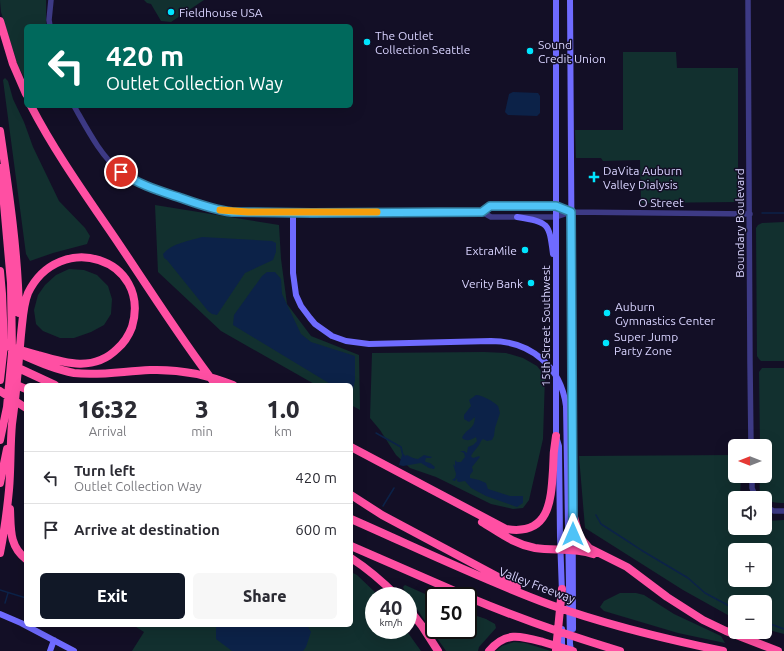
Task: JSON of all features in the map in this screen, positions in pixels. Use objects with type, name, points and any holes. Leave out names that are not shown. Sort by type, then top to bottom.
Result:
[{"type":"highway","points":[[0,21],[13,64],[24,89]]},
{"type":"highway","points":[[33,108],[44,131],[66,165],[190,351],[214,383]]},
{"type":"highway","points":[[0,131],[16,242],[19,283],[20,340]]},
{"type":"highway","points":[[0,168],[11,283],[12,353],[7,407],[0,440]]},
{"type":"highway","points":[[24,557],[14,545],[11,533],[9,491],[12,424],[20,340],[26,300],[38,277],[50,266],[71,258],[85,257],[105,262],[124,276],[133,294],[134,313],[132,328],[124,341],[114,352],[97,361],[80,364],[37,358]]},
{"type":"highway","points":[[0,271],[4,345],[0,379],[24,388]]},
{"type":"highway","points":[[0,345],[37,358],[58,369],[82,374],[149,370],[181,371],[216,378],[228,383]]},
{"type":"highway","points":[[0,360],[50,383]]},
{"type":"highway","points":[[0,391],[24,401]]},
{"type":"highway","points":[[0,391],[24,407]]},
{"type":"highway","points":[[0,484],[12,424]]},
{"type":"highway","points":[[353,448],[506,529],[516,530],[528,529],[537,524],[545,516],[552,489],[556,436]]},
{"type":"highway","points":[[417,482],[506,538],[516,542],[535,548],[591,553],[621,563]]},
{"type":"highway","points":[[0,553],[9,491]]},
{"type":"highway","points":[[353,496],[389,518],[551,605]]},
{"type":"highway","points":[[573,513],[579,535],[589,548],[621,563],[667,597],[703,620],[726,631],[778,651]]},
{"type":"highway","name":"Valley Freeway","points":[[353,520],[494,582],[551,605],[633,630],[723,651]]},
{"type":"highway","points":[[353,544],[360,549]]},
{"type":"highway","points":[[353,547],[447,587]]},
{"type":"highway","points":[[353,559],[388,587]]},
{"type":"highway","points":[[556,651],[566,585]]},
{"type":"highway","points":[[477,600],[555,631],[620,651]]},
{"type":"highway","points":[[417,620],[438,651]]},
{"type":"highway","points":[[489,651],[502,639],[511,636],[530,638],[573,651]]},
{"type":"main road","name":"15th Street Southwest","points":[[556,0],[556,436],[559,446],[560,537],[567,550],[562,651]]},
{"type":"main road","name":"15th Street Southwest","points":[[570,0],[573,513],[567,550],[566,585],[573,651]]},
{"type":"main road","points":[[292,212],[293,273],[296,295],[301,306],[310,318],[328,334],[346,342],[369,344],[491,341],[512,343],[524,347],[547,363],[557,376],[565,399],[567,550]]},
{"type":"main road","points":[[518,217],[538,220],[549,230],[556,284]]},
{"type":"main road","points":[[0,614],[24,625]]},
{"type":"main road","points":[[29,627],[74,651]]},
{"type":"main road","points":[[50,651],[54,640]]},
{"type":"street","points":[[50,24],[49,15],[51,0]]},
{"type":"street","name":"Boundary Boulevard","points":[[748,0],[751,439]]},
{"type":"street","points":[[75,108],[88,132],[108,160],[134,181],[157,190],[224,211],[482,212],[490,206],[556,206]]},
{"type":"street","name":"O Street","points":[[556,206],[571,212]]},
{"type":"street","name":"O Street","points":[[482,212],[492,217],[556,217],[571,212],[750,214]]},
{"type":"street","points":[[772,510],[784,511]]},
{"type":"green space","points":[[0,0],[46,0],[46,24],[24,24],[24,77],[18,66],[1,12]]},
{"type":"green space","name":"Fieldhouse USA","points":[[144,0],[204,0],[171,22],[161,21],[151,4]]},
{"type":"green space","points":[[623,52],[676,52],[677,68],[738,68],[738,202],[641,203],[640,160],[603,161],[601,158],[576,158],[575,130],[623,130]]},
{"type":"green space","points":[[5,78],[8,81],[13,99],[24,122],[33,147],[59,201],[85,228],[90,236],[87,244],[30,261],[26,254],[3,80]]},
{"type":"green space","points":[[155,205],[279,225],[281,259],[287,304],[311,336],[359,355],[360,410],[353,406],[353,383],[312,383],[221,331],[158,272]]},
{"type":"green space","points":[[784,222],[784,361],[761,361],[757,356],[756,228],[762,223]]},
{"type":"green space","points":[[69,269],[84,270],[97,275],[108,286],[112,299],[111,314],[104,325],[91,332],[74,338],[60,338],[43,331],[36,324],[34,310],[38,295],[45,285],[56,275]]},
{"type":"green space","points":[[372,353],[506,353],[523,358],[537,366],[545,376],[543,439],[529,500],[523,508],[513,509],[491,504],[436,477],[410,468],[396,455],[380,430],[370,418]]},
{"type":"green space","points":[[762,368],[784,368],[784,503],[772,502],[772,491],[760,490],[760,483],[772,483],[772,439],[760,439],[759,372]]},
{"type":"green space","points":[[728,455],[728,483],[741,483],[740,491],[728,491],[728,535],[772,535],[772,521],[784,520],[784,634],[772,631],[772,595],[728,595],[728,615],[683,590],[585,528],[579,456]]},
{"type":"green space","points":[[353,573],[370,587],[365,587],[365,639],[412,639],[421,651],[132,651],[144,632],[136,627],[353,627]]},
{"type":"green space","points":[[417,590],[425,594],[425,621],[417,609]]},
{"type":"green space","points":[[620,593],[636,593],[644,595],[674,614],[721,636],[725,643],[678,633],[604,611],[600,607],[604,601]]},
{"type":"green space","points":[[477,616],[495,624],[496,628],[479,647],[478,651],[446,651],[438,639],[477,639]]},
{"type":"green space","points":[[514,642],[525,643],[551,651],[496,651],[502,646]]},
{"type":"water","points":[[513,92],[538,93],[540,96],[540,113],[537,116],[508,115],[505,112],[509,94]]},
{"type":"water","points":[[202,237],[272,241],[276,243],[276,252],[273,260],[245,273],[217,315],[208,311],[164,258],[163,254],[171,247]]},
{"type":"water","points":[[267,272],[275,272],[281,279],[282,294],[301,334],[311,342],[355,356],[355,380],[353,391],[353,383],[329,383],[233,325],[234,315],[262,276]]},
{"type":"water","points":[[476,395],[484,397],[496,404],[500,413],[492,440],[487,441],[483,439],[471,456],[473,458],[480,457],[472,467],[473,471],[470,478],[486,483],[488,489],[510,496],[523,496],[523,503],[517,507],[486,496],[471,488],[465,481],[459,482],[457,481],[457,478],[455,481],[452,480],[455,478],[456,474],[453,464],[455,466],[455,460],[457,462],[461,462],[465,457],[464,453],[460,451],[467,453],[468,447],[477,441],[476,437],[469,440],[462,438],[473,425],[475,417],[469,422],[464,419],[464,415],[471,406],[469,400]]},
{"type":"water","points":[[404,454],[405,456],[407,455],[418,459],[424,455],[432,457],[426,458],[425,461],[435,467],[434,469],[429,468],[421,463],[403,466],[399,465],[402,455]]},
{"type":"water","points":[[216,627],[308,627],[311,632],[306,647],[303,651],[232,651],[216,639]]},
{"type":"waterway","points":[[762,213],[784,213]]},
{"type":"waterway","points":[[376,433],[401,447],[403,456]]},
{"type":"waterway","points":[[383,506],[394,488]]},
{"type":"waterway","points":[[596,515],[601,524],[688,578],[705,593],[728,605]]},
{"type":"waterway","points":[[0,590],[24,597]]},
{"type":"waterway","points":[[5,603],[8,593]]},
{"type":"waterway","points":[[772,625],[784,629]]},
{"type":"slow traffic","points":[[220,210],[232,212],[377,212]]},
{"type":"place","name":"Fieldhouse USA","points":[[171,12]]},
{"type":"place","name":"The Outlet Collection Seattle","points":[[367,42]]},
{"type":"place","name":"Sound Credit Union","points":[[530,51]]},
{"type":"place","name":"DaVita Auburn Valley Dialysis","points":[[594,177]]},
{"type":"place","name":"ExtraMile","points":[[525,250]]},
{"type":"place","name":"Verity Bank","points":[[531,283]]},
{"type":"place","name":"Auburn Gymnastics Center","points":[[607,313]]},
{"type":"place","name":"Super Jump Party Zone","points":[[606,343]]},
{"type":"route","points":[[121,172],[134,181],[157,190],[206,206],[232,212],[482,212],[490,206],[556,206],[571,212],[573,534]]}]
